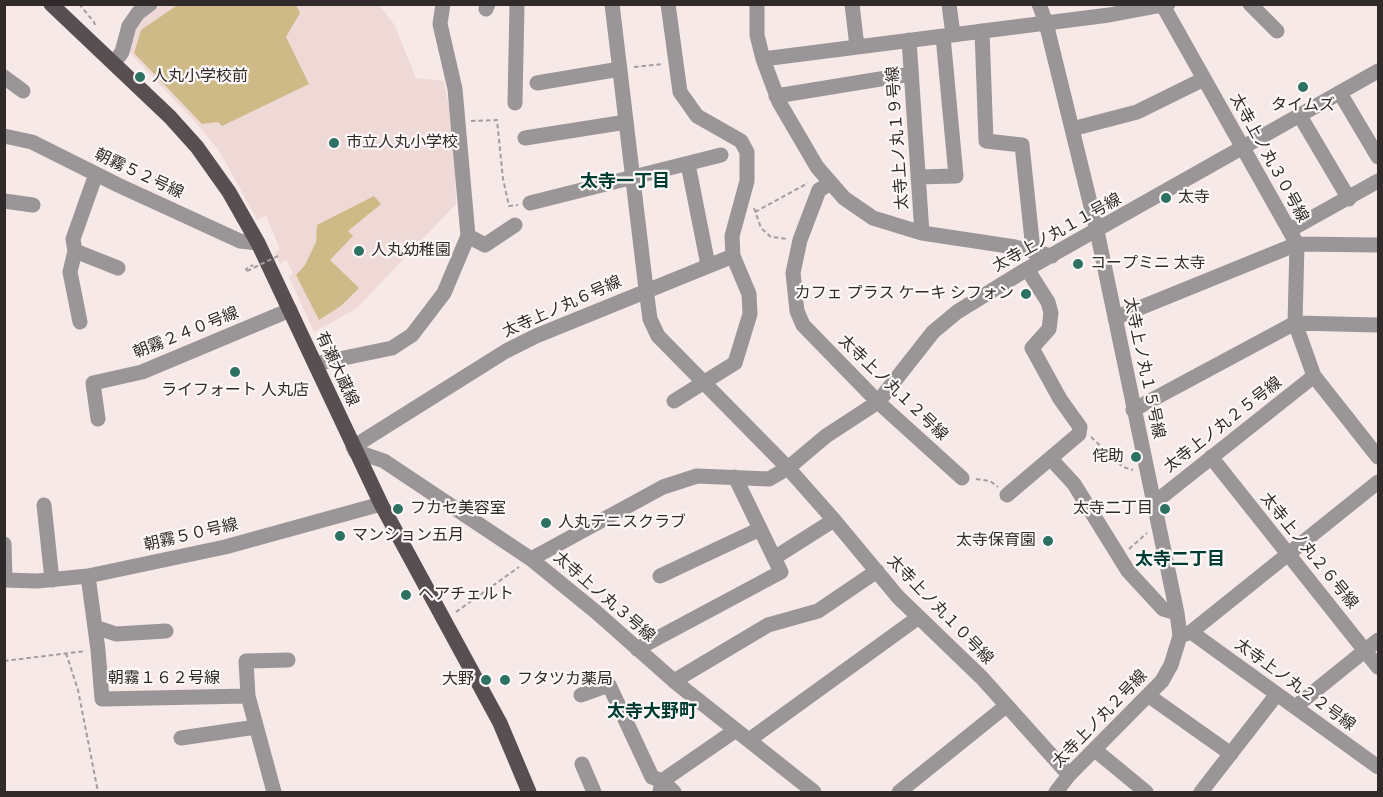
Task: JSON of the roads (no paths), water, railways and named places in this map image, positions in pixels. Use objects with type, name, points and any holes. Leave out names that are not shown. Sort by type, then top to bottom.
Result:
[{"type":"main road","name":"有瀬大蔵線","points":[[51,4],[170,117],[197,147],[230,192],[258,243],[381,504],[500,723],[529,792]]},
{"type":"street","points":[[315,364],[392,348],[412,335],[444,293],[468,236],[455,88],[440,24],[443,4]]},
{"type":"street","points":[[515,103],[518,4]]},
{"type":"street","name":"太寺上ノ丸１０号線","points":[[612,4],[646,289],[651,319],[658,336],[788,468],[898,597],[982,678],[1070,775]]},
{"type":"street","points":[[668,4],[680,92],[697,116],[741,141],[747,152],[747,181],[732,236],[733,256],[749,294],[750,314],[735,363],[674,401]]},
{"type":"street","points":[[757,4],[758,35],[763,59],[776,96],[827,178],[844,198],[873,218],[922,233],[1033,250],[1052,256]]},
{"type":"street","points":[[852,4],[857,46]]},
{"type":"street","points":[[918,177],[956,176],[948,35],[949,4]]},
{"type":"street","name":"太寺上ノ丸１５号線","points":[[1039,4],[1046,23],[1097,231],[1177,613],[1185,634]]},
{"type":"street","points":[[1250,4],[1277,31]]},
{"type":"street","points":[[763,59],[1046,23],[1165,5]]},
{"type":"street","name":"太寺上ノ丸３０号線","points":[[1165,5],[1293,237],[1295,323],[1314,376],[1378,457]]},
{"type":"street","points":[[114,63],[122,52],[129,26],[140,7]]},
{"type":"street","points":[[982,31],[986,141],[1022,145],[1033,250]]},
{"type":"street","name":"太寺上ノ丸１９号線","points":[[909,40],[922,233]]},
{"type":"street","points":[[537,83],[620,69]]},
{"type":"street","name":"太寺上ノ丸１１号線","points":[[531,559],[663,487],[697,476],[769,479],[788,468],[826,436],[878,402],[933,332],[957,312],[1028,269],[1378,71]]},
{"type":"street","points":[[776,96],[911,74]]},
{"type":"street","points":[[4,77],[24,91]]},
{"type":"street","points":[[1072,129],[1137,112],[1204,79]]},
{"type":"street","points":[[1340,93],[1378,157]]},
{"type":"street","points":[[1300,116],[1348,199]]},
{"type":"street","points":[[525,138],[626,122]]},
{"type":"street","name":"朝霧５２号線","points":[[4,136],[32,142],[240,241],[258,243]]},
{"type":"street","points":[[530,203],[722,155]]},
{"type":"street","points":[[688,164],[708,265]]},
{"type":"street","points":[[80,322],[70,272],[75,251],[73,239],[96,174]]},
{"type":"street","name":"太寺上ノ丸１２号線","points":[[827,178],[819,190],[800,240],[793,273],[797,311],[803,325],[878,402],[962,478]]},
{"type":"street","points":[[1115,318],[1293,237],[1348,199],[1378,182]]},
{"type":"street","points":[[4,201],[33,205]]},
{"type":"street","points":[[468,236],[485,245],[515,225]]},
{"type":"street","points":[[1293,237],[1378,245]]},
{"type":"street","points":[[75,251],[118,268]]},
{"type":"street","name":"太寺上ノ丸６号線","points":[[354,449],[506,351],[646,289],[733,256]]},
{"type":"street","points":[[1007,495],[1079,434],[1080,427],[1060,399],[1032,348],[1049,330],[1051,313],[1048,302],[1028,269]]},
{"type":"street","name":"朝霧２４０号線","points":[[98,419],[93,383],[142,372],[290,310]]},
{"type":"street","points":[[1133,410],[1295,323],[1378,325]]},
{"type":"street","name":"太寺上ノ丸２５号線","points":[[1154,503],[1314,376]]},
{"type":"street","name":"太寺上ノ丸３号線","points":[[354,449],[384,461],[531,559],[596,612],[674,681],[814,792]]},
{"type":"street","name":"太寺上ノ丸２６号線","points":[[1211,457],[1378,667]]},
{"type":"street","points":[[1052,459],[1074,484],[1128,571],[1163,609],[1177,613]]},
{"type":"street","points":[[638,649],[782,572],[735,477]]},
{"type":"street","points":[[1185,634],[1378,482]]},
{"type":"street","name":"朝霧５０号線","points":[[5,580],[52,580],[88,576],[225,547],[381,504]]},
{"type":"street","points":[[44,505],[52,580]]},
{"type":"street","points":[[774,558],[834,520]]},
{"type":"street","points":[[660,576],[760,529]]},
{"type":"street","points":[[4,544],[5,580]]},
{"type":"street","points":[[674,681],[768,625],[818,611],[877,571]]},
{"type":"street","name":"朝霧１６２号線","points":[[88,576],[102,699],[248,696]]},
{"type":"street","points":[[749,740],[919,617]]},
{"type":"street","points":[[95,627],[116,634],[166,631]]},
{"type":"street","name":"太寺上ノ丸２２号線","points":[[1185,634],[1296,707],[1378,767]]},
{"type":"street","name":"太寺上ノ丸２号線","points":[[1056,792],[1162,681],[1185,634]]},
{"type":"street","points":[[1296,707],[1378,640]]},
{"type":"street","points":[[274,792],[248,696],[246,661],[288,660]]},
{"type":"street","points":[[581,695],[609,685],[651,777],[661,787],[671,788],[674,792]]},
{"type":"street","points":[[1201,792],[1277,694]]},
{"type":"street","points":[[1149,696],[1231,754]]},
{"type":"street","points":[[899,792],[1006,706]]},
{"type":"street","points":[[180,738],[256,727]]},
{"type":"street","points":[[661,787],[736,730]]},
{"type":"street","points":[[1095,750],[1146,792]]},
{"type":"street","points":[[582,764],[594,792]]},
{"type":"place","name":"人丸小学校前","points":[[140,77]]},
{"type":"place","name":"タイムズ","points":[[1303,87]]},
{"type":"place","name":"市立人丸小学校","points":[[334,143]]},
{"type":"place","name":"太寺","points":[[1166,198]]},
{"type":"place","name":"人丸幼稚園","points":[[359,251]]},
{"type":"place","name":"コープミニ 太寺","points":[[1078,264]]},
{"type":"place","name":"カフェ プラス ケーキ シフォン","points":[[1026,294]]},
{"type":"place","name":"ライフォート 人丸店","points":[[235,372]]},
{"type":"place","name":"侘助","points":[[1136,457]]},
{"type":"place","name":"フカセ美容室","points":[[398,509]]},
{"type":"place","name":"太寺二丁目","points":[[1165,509]]},
{"type":"place","name":"人丸テニスクラブ","points":[[546,523]]},
{"type":"place","name":"マンション五月","points":[[340,536]]},
{"type":"place","name":"太寺保育園","points":[[1048,541]]},
{"type":"place","name":"ヘアチェルト","points":[[406,595]]},
{"type":"place","name":"大野","points":[[486,680]]},
{"type":"place","name":"フタツカ薬局","points":[[505,680]]},
{"type":"district","name":"太寺一丁目","points":[[625,182]]},
{"type":"district","name":"太寺二丁目","points":[[1180,560]]},
{"type":"district","name":"太寺大野町","points":[[652,712]]}]
